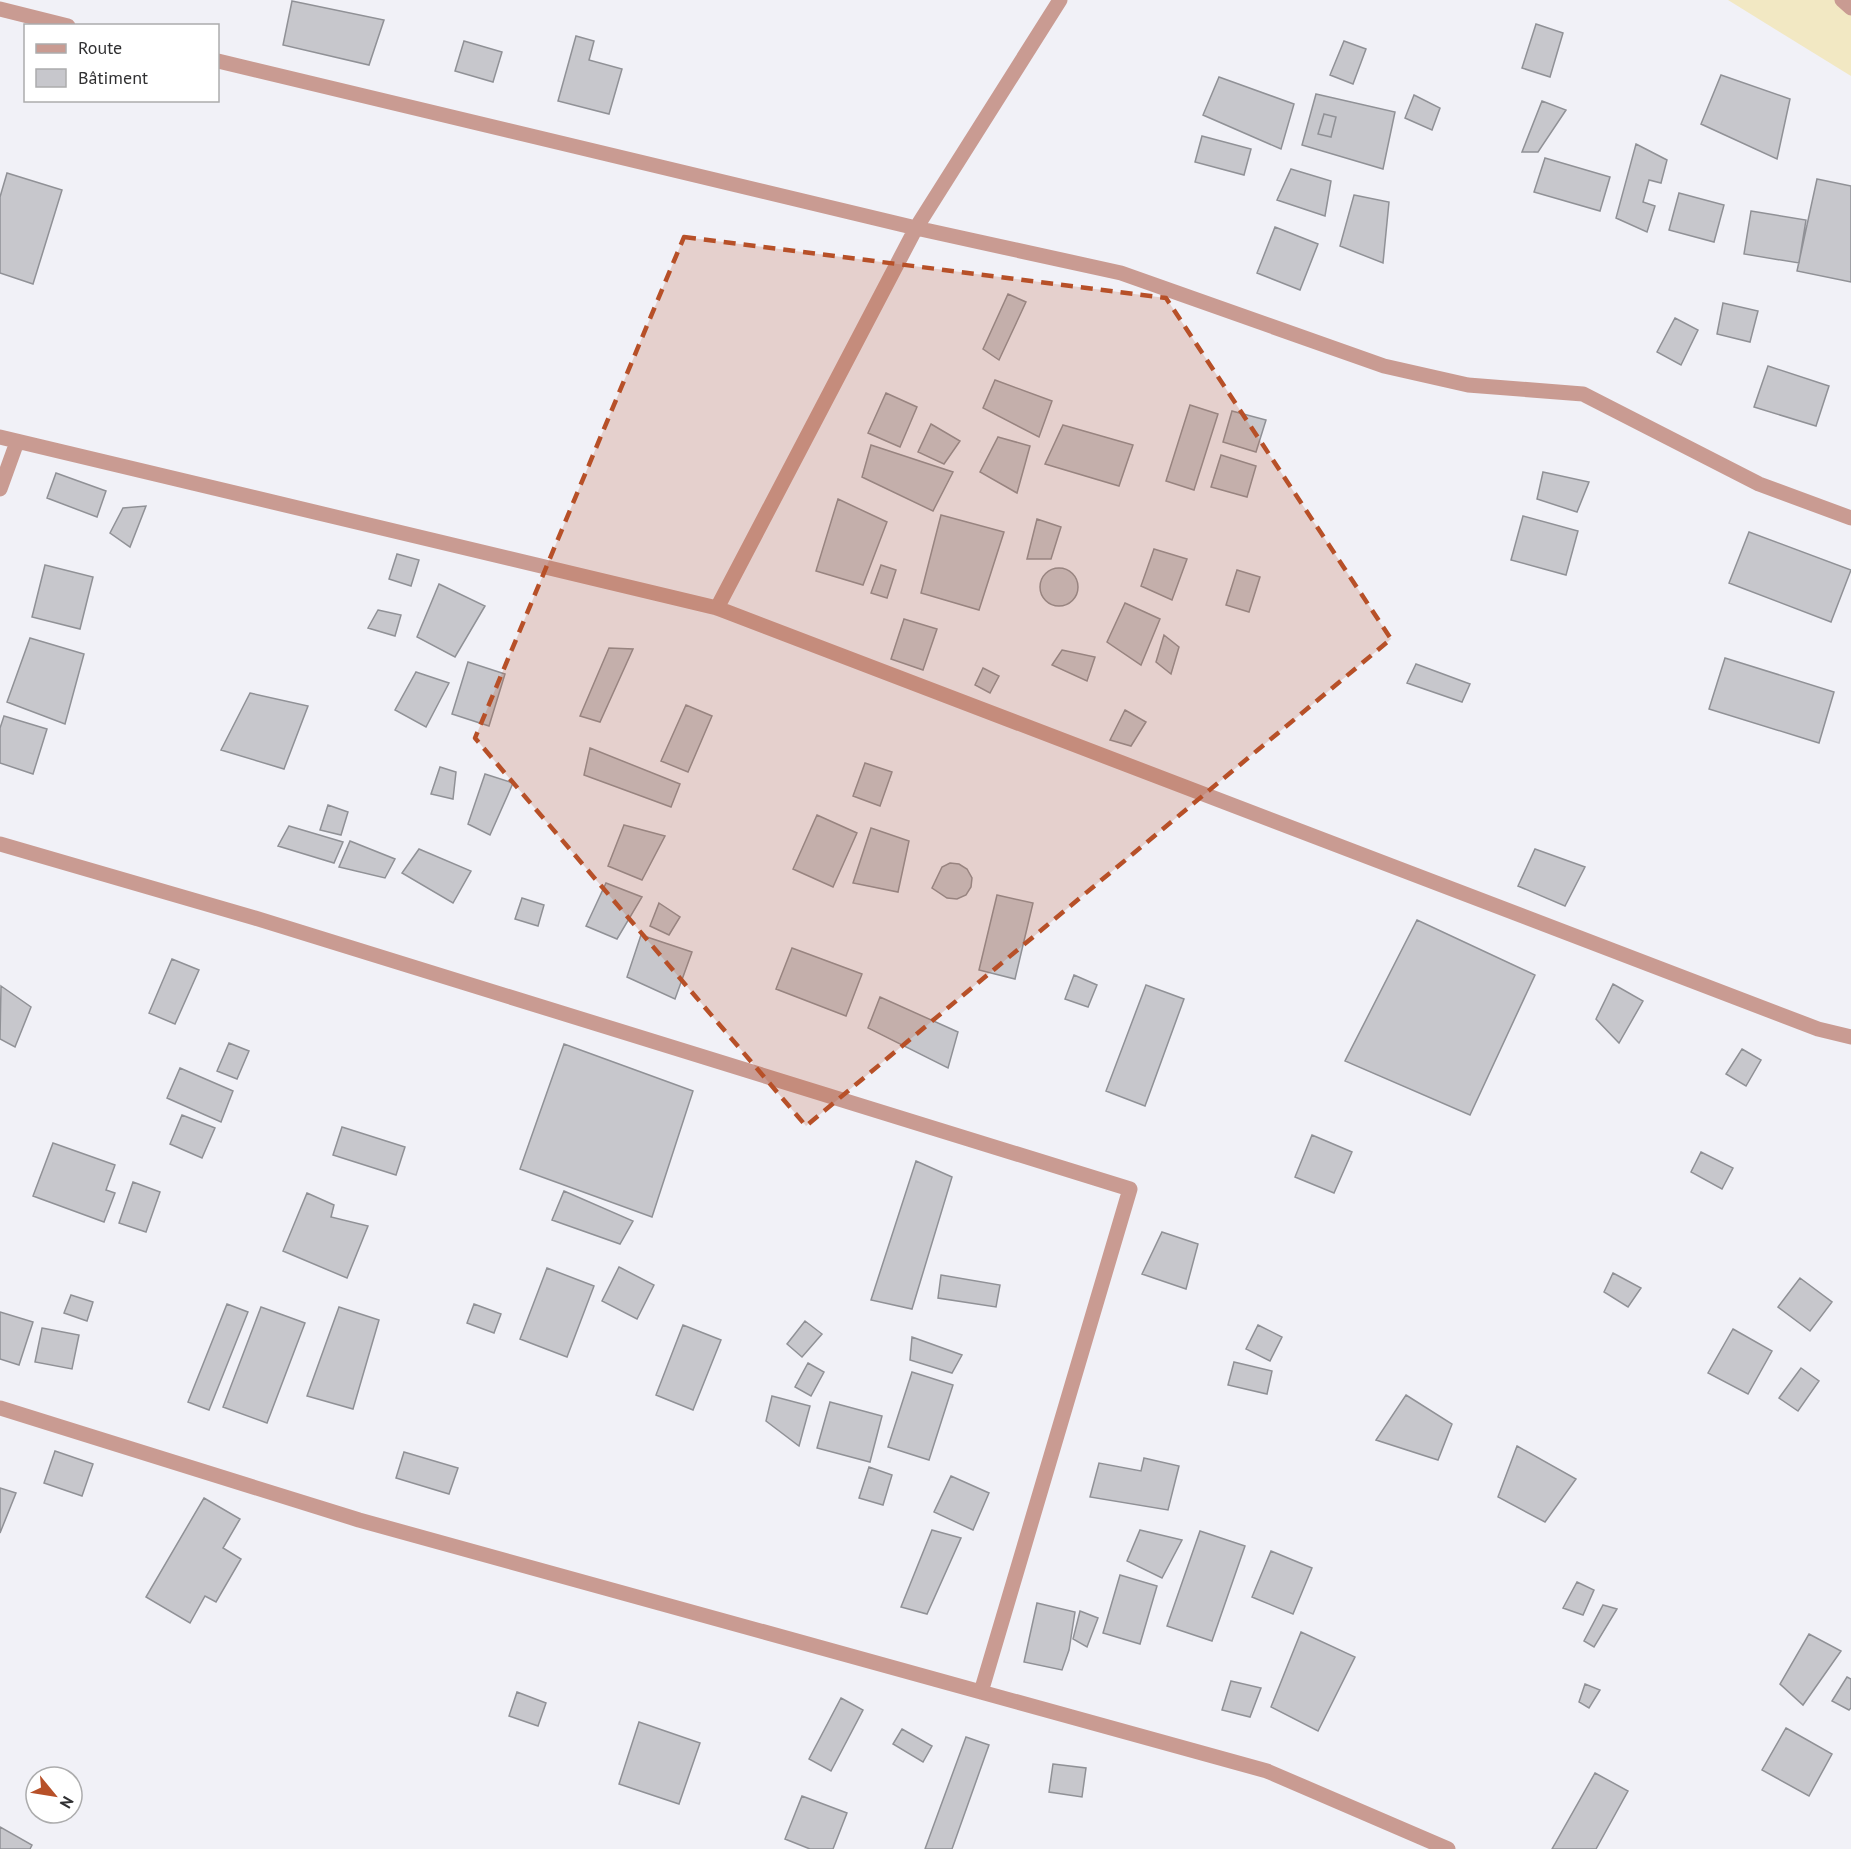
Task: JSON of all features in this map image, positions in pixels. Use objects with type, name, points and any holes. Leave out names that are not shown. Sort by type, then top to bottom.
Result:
[{"type":"street","points":[[717,608],[916,228],[1060,0]]},
{"type":"street","points":[[1842,0],[1851,8]]},
{"type":"street","points":[[0,9],[60,24]]},
{"type":"street","points":[[219,61],[916,228],[1121,273],[1384,366],[1468,385],[1582,394],[1759,484],[1851,518]]},
{"type":"street","points":[[0,437],[717,608],[1807,1025],[1851,1037]]},
{"type":"street","points":[[0,489],[17,442]]},
{"type":"street","points":[[0,844],[267,921],[1130,1189],[981,1692]]},
{"type":"street","points":[[0,1408],[359,1520],[1267,1770],[1448,1849]]},
{"type":"highlighted area","points":[[684,237],[1166,298],[1391,639],[806,1126],[475,738]]},
{"type":"sand","points":[[1728,0],[1851,0],[1851,76]]},
{"type":"building","points":[[292,1],[384,20],[369,65],[283,45]]},
{"type":"building","points":[[1536,24],[1563,33],[1550,77],[1522,68]]},
{"type":"building","points":[[576,36],[594,41],[589,60],[622,69],[609,114],[558,101]]},
{"type":"building","points":[[464,41],[502,52],[493,82],[455,71]]},
{"type":"building","points":[[1344,41],[1366,49],[1353,84],[1330,75]]},
{"type":"building","points":[[1721,75],[1790,99],[1777,159],[1701,124]]},
{"type":"building","points":[[1219,77],[1294,104],[1281,149],[1203,115]]},
{"type":"building","points":[[1316,94],[1395,112],[1383,169],[1302,145]],"holes":[[[1324,114],[1336,117],[1331,137],[1318,134]]]},
{"type":"building","points":[[1414,95],[1440,108],[1432,130],[1405,118]]},
{"type":"building","points":[[1542,101],[1566,110],[1538,152],[1522,152]]},
{"type":"building","points":[[1324,114],[1336,117],[1331,137],[1318,134]]},
{"type":"building","points":[[1202,136],[1251,149],[1244,175],[1195,162]]},
{"type":"building","points":[[1636,144],[1667,160],[1661,183],[1649,180],[1643,202],[1655,206],[1647,232],[1616,218]]},
{"type":"building","points":[[1545,158],[1610,177],[1600,211],[1534,192]]},
{"type":"building","points":[[1291,169],[1331,181],[1325,216],[1277,200]]},
{"type":"building","points":[[7,173],[62,190],[33,284],[0,273],[0,197]]},
{"type":"building","points":[[1817,179],[1851,186],[1851,282],[1797,271]]},
{"type":"building","points":[[1679,193],[1724,205],[1714,242],[1669,230]]},
{"type":"building","points":[[1354,195],[1389,202],[1383,263],[1340,246]]},
{"type":"building","points":[[1751,211],[1806,220],[1799,263],[1744,254]]},
{"type":"building","points":[[1275,227],[1318,244],[1300,290],[1257,273]]},
{"type":"building","points":[[1008,294],[1026,302],[999,360],[983,349]]},
{"type":"building","points":[[1723,303],[1758,311],[1750,342],[1717,334]]},
{"type":"building","points":[[1675,318],[1698,330],[1681,365],[1657,352]]},
{"type":"building","points":[[1768,366],[1829,386],[1816,426],[1754,407]]},
{"type":"building","points":[[995,380],[1052,401],[1039,437],[983,408]]},
{"type":"building","points":[[886,393],[917,407],[900,447],[868,433]]},
{"type":"building","points":[[1190,405],[1218,414],[1194,490],[1166,481]]},
{"type":"building","points":[[1232,411],[1266,420],[1256,452],[1223,442]]},
{"type":"building","points":[[931,424],[960,441],[944,464],[918,452]]},
{"type":"building","points":[[1063,425],[1133,445],[1119,486],[1045,464]]},
{"type":"building","points":[[998,437],[1030,446],[1017,493],[980,472]]},
{"type":"building","points":[[871,445],[953,472],[933,511],[862,477]]},
{"type":"building","points":[[1221,455],[1256,466],[1247,497],[1211,487]]},
{"type":"building","points":[[1543,472],[1589,482],[1577,512],[1537,499]]},
{"type":"building","points":[[56,473],[106,491],[97,517],[47,498]]},
{"type":"building","points":[[838,499],[887,522],[863,585],[816,571]]},
{"type":"building","points":[[146,506],[130,547],[110,533],[123,508]]},
{"type":"building","points":[[941,515],[1004,532],[979,610],[921,593]]},
{"type":"building","points":[[1523,516],[1578,531],[1566,575],[1511,560]]},
{"type":"building","points":[[1037,519],[1061,527],[1051,559],[1027,559]]},
{"type":"building","points":[[1749,532],[1851,570],[1831,622],[1729,583]]},
{"type":"building","points":[[1154,549],[1187,559],[1172,600],[1141,586]]},
{"type":"building","points":[[397,554],[419,560],[411,586],[389,579]]},
{"type":"building","points":[[45,565],[93,577],[80,629],[32,617]]},
{"type":"building","points":[[881,565],[896,570],[887,598],[871,593]]},
{"type":"building","points":[[1059,568],[1072,574],[1078,587],[1072,600],[1059,606],[1046,600],[1040,587],[1046,574]]},
{"type":"building","points":[[1237,570],[1260,577],[1249,612],[1226,605]]},
{"type":"building","points":[[439,584],[485,606],[455,657],[417,637]]},
{"type":"building","points":[[1125,603],[1160,619],[1141,665],[1107,642]]},
{"type":"building","points":[[378,610],[401,615],[395,636],[368,628]]},
{"type":"building","points":[[904,619],[937,629],[923,670],[891,659]]},
{"type":"building","points":[[1164,635],[1179,647],[1171,674],[1156,662]]},
{"type":"building","points":[[30,638],[84,654],[65,724],[7,702]]},
{"type":"building","points":[[609,648],[633,649],[600,722],[580,716]]},
{"type":"building","points":[[1062,650],[1095,657],[1087,681],[1052,665]]},
{"type":"building","points":[[1725,658],[1834,692],[1819,743],[1709,709]]},
{"type":"building","points":[[468,662],[505,674],[489,726],[452,714]]},
{"type":"building","points":[[1416,664],[1470,684],[1462,702],[1407,683]]},
{"type":"building","points":[[983,668],[999,676],[990,693],[975,685]]},
{"type":"building","points":[[416,672],[449,683],[426,727],[395,710]]},
{"type":"building","points":[[250,693],[308,706],[284,769],[221,750]]},
{"type":"building","points":[[686,705],[712,716],[688,772],[661,761]]},
{"type":"building","points":[[1125,710],[1146,722],[1131,746],[1110,740]]},
{"type":"building","points":[[4,716],[47,729],[33,774],[0,763],[0,728]]},
{"type":"building","points":[[590,748],[680,784],[671,807],[584,775]]},
{"type":"building","points":[[865,763],[892,772],[880,806],[853,796]]},
{"type":"building","points":[[440,767],[456,772],[453,799],[431,794]]},
{"type":"building","points":[[485,774],[513,783],[490,835],[468,824]]},
{"type":"building","points":[[328,805],[348,812],[341,835],[320,830]]},
{"type":"building","points":[[817,815],[857,833],[833,887],[793,869]]},
{"type":"building","points":[[624,825],[665,836],[642,880],[608,866]]},
{"type":"building","points":[[289,826],[343,842],[334,863],[278,846]]},
{"type":"building","points":[[871,828],[909,841],[898,892],[853,883]]},
{"type":"building","points":[[350,841],[395,859],[385,878],[339,867]]},
{"type":"building","points":[[419,849],[471,871],[453,903],[402,873]]},
{"type":"building","points":[[1535,849],[1585,867],[1565,906],[1518,886]]},
{"type":"building","points":[[950,863],[959,864],[967,869],[972,878],[971,887],[966,895],[957,899],[947,898],[932,888],[942,867]]},
{"type":"building","points":[[606,883],[642,897],[617,939],[586,926]]},
{"type":"building","points":[[997,895],[1033,903],[1015,979],[979,970]]},
{"type":"building","points":[[522,898],[544,905],[538,926],[515,919]]},
{"type":"building","points":[[659,903],[680,917],[669,935],[650,926]]},
{"type":"building","points":[[1417,920],[1535,975],[1470,1115],[1345,1061]]},
{"type":"building","points":[[641,935],[692,952],[675,999],[627,977]]},
{"type":"building","points":[[792,948],[862,974],[846,1016],[776,989]]},
{"type":"building","points":[[172,959],[199,970],[175,1024],[149,1013]]},
{"type":"building","points":[[1074,975],[1097,985],[1088,1007],[1065,999]]},
{"type":"building","points":[[1613,984],[1643,1001],[1619,1043],[1596,1019]]},
{"type":"building","points":[[1146,985],[1184,999],[1145,1106],[1106,1091]]},
{"type":"building","points":[[1,986],[31,1007],[15,1047],[0,1039]]},
{"type":"building","points":[[880,997],[958,1032],[948,1068],[868,1028]]},
{"type":"building","points":[[229,1043],[249,1051],[237,1079],[217,1071]]},
{"type":"building","points":[[564,1044],[693,1091],[652,1217],[520,1169]]},
{"type":"building","points":[[1742,1049],[1761,1060],[1746,1086],[1726,1074]]},
{"type":"building","points":[[180,1068],[233,1091],[221,1122],[167,1098]]},
{"type":"building","points":[[182,1115],[215,1128],[202,1158],[170,1144]]},
{"type":"building","points":[[342,1127],[405,1147],[396,1175],[333,1155]]},
{"type":"building","points":[[1312,1135],[1352,1152],[1334,1193],[1295,1177]]},
{"type":"building","points":[[53,1143],[115,1165],[106,1190],[115,1193],[104,1222],[33,1196]]},
{"type":"building","points":[[1701,1152],[1733,1168],[1722,1189],[1691,1172]]},
{"type":"building","points":[[916,1161],[952,1177],[912,1309],[871,1300]]},
{"type":"building","points":[[133,1182],[160,1192],[146,1232],[119,1223]]},
{"type":"building","points":[[564,1191],[633,1221],[620,1244],[552,1220]]},
{"type":"building","points":[[307,1193],[334,1205],[331,1217],[368,1226],[347,1278],[283,1251]]},
{"type":"building","points":[[1162,1232],[1198,1244],[1186,1289],[1142,1274]]},
{"type":"building","points":[[619,1267],[654,1285],[637,1319],[602,1301]]},
{"type":"building","points":[[547,1268],[594,1286],[567,1357],[520,1339]]},
{"type":"building","points":[[1613,1273],[1641,1288],[1628,1307],[1604,1292]]},
{"type":"building","points":[[941,1275],[1000,1285],[996,1307],[938,1298]]},
{"type":"building","points":[[1800,1278],[1832,1302],[1810,1331],[1778,1307]]},
{"type":"building","points":[[71,1295],[93,1302],[87,1321],[64,1313]]},
{"type":"building","points":[[227,1304],[248,1312],[209,1410],[188,1402]]},
{"type":"building","points":[[474,1304],[501,1314],[494,1333],[467,1323]]},
{"type":"building","points":[[261,1307],[305,1323],[267,1423],[223,1407]]},
{"type":"building","points":[[339,1307],[379,1320],[353,1409],[307,1396]]},
{"type":"building","points":[[0,1312],[33,1322],[19,1365],[0,1359]]},
{"type":"building","points":[[805,1321],[822,1334],[802,1357],[787,1344]]},
{"type":"building","points":[[683,1325],[721,1340],[693,1410],[656,1395]]},
{"type":"building","points":[[1258,1325],[1282,1337],[1270,1361],[1246,1349]]},
{"type":"building","points":[[42,1328],[79,1335],[72,1369],[35,1362]]},
{"type":"building","points":[[1733,1329],[1772,1351],[1748,1394],[1708,1373]]},
{"type":"building","points":[[912,1337],[962,1355],[952,1373],[910,1360]]},
{"type":"building","points":[[1234,1362],[1272,1371],[1267,1394],[1228,1385]]},
{"type":"building","points":[[808,1363],[824,1372],[811,1396],[795,1387]]},
{"type":"building","points":[[1801,1368],[1819,1381],[1798,1411],[1779,1398]]},
{"type":"building","points":[[912,1372],[953,1385],[929,1460],[888,1447]]},
{"type":"building","points":[[1406,1395],[1452,1424],[1438,1460],[1376,1440]]},
{"type":"building","points":[[772,1396],[810,1406],[799,1446],[766,1421]]},
{"type":"building","points":[[830,1402],[882,1416],[870,1462],[817,1448]]},
{"type":"building","points":[[1517,1446],[1576,1479],[1545,1522],[1498,1497]]},
{"type":"building","points":[[55,1451],[93,1464],[82,1496],[44,1483]]},
{"type":"building","points":[[404,1452],[458,1468],[449,1494],[396,1478]]},
{"type":"building","points":[[1144,1458],[1179,1466],[1168,1510],[1090,1497],[1099,1463],[1141,1471]]},
{"type":"building","points":[[869,1467],[892,1475],[883,1505],[859,1498]]},
{"type":"building","points":[[951,1476],[989,1493],[973,1530],[934,1512]]},
{"type":"building","points":[[0,1488],[16,1493],[0,1533]]},
{"type":"building","points":[[204,1498],[240,1519],[223,1548],[241,1559],[216,1602],[205,1596],[190,1623],[146,1597]]},
{"type":"building","points":[[932,1530],[961,1538],[927,1614],[901,1607]]},
{"type":"building","points":[[1140,1530],[1182,1540],[1162,1578],[1127,1561]]},
{"type":"building","points":[[1200,1531],[1245,1546],[1212,1641],[1167,1626]]},
{"type":"building","points":[[1271,1551],[1312,1568],[1293,1614],[1252,1597]]},
{"type":"building","points":[[1120,1575],[1157,1586],[1140,1644],[1103,1633]]},
{"type":"building","points":[[1577,1582],[1594,1590],[1583,1615],[1563,1608]]},
{"type":"building","points":[[1037,1603],[1075,1612],[1069,1650],[1062,1670],[1024,1662]]},
{"type":"building","points":[[1603,1605],[1617,1609],[1594,1647],[1584,1641]]},
{"type":"building","points":[[1080,1611],[1098,1618],[1087,1647],[1073,1639]]},
{"type":"building","points":[[1301,1632],[1355,1657],[1318,1731],[1271,1707]]},
{"type":"building","points":[[1809,1634],[1841,1651],[1803,1705],[1780,1684]]},
{"type":"building","points":[[1847,1677],[1851,1679],[1851,1708],[1849,1710],[1832,1701]]},
{"type":"building","points":[[1231,1681],[1261,1688],[1250,1717],[1222,1710]]},
{"type":"building","points":[[1585,1684],[1600,1690],[1589,1708],[1579,1702]]},
{"type":"building","points":[[517,1692],[546,1703],[538,1726],[509,1716]]},
{"type":"building","points":[[841,1698],[863,1710],[831,1771],[809,1759]]},
{"type":"building","points":[[639,1722],[700,1743],[679,1804],[619,1784]]},
{"type":"building","points":[[1786,1728],[1832,1754],[1809,1796],[1762,1770]]},
{"type":"building","points":[[902,1729],[932,1746],[923,1762],[893,1744]]},
{"type":"building","points":[[966,1737],[989,1745],[952,1849],[925,1849]]},
{"type":"building","points":[[1053,1764],[1086,1768],[1082,1797],[1049,1792]]},
{"type":"building","points":[[1595,1773],[1628,1791],[1596,1849],[1552,1849]]},
{"type":"building","points":[[802,1796],[847,1813],[833,1849],[810,1849],[785,1839]]},
{"type":"building","points":[[0,1827],[32,1845],[30,1849],[0,1849]]}]
